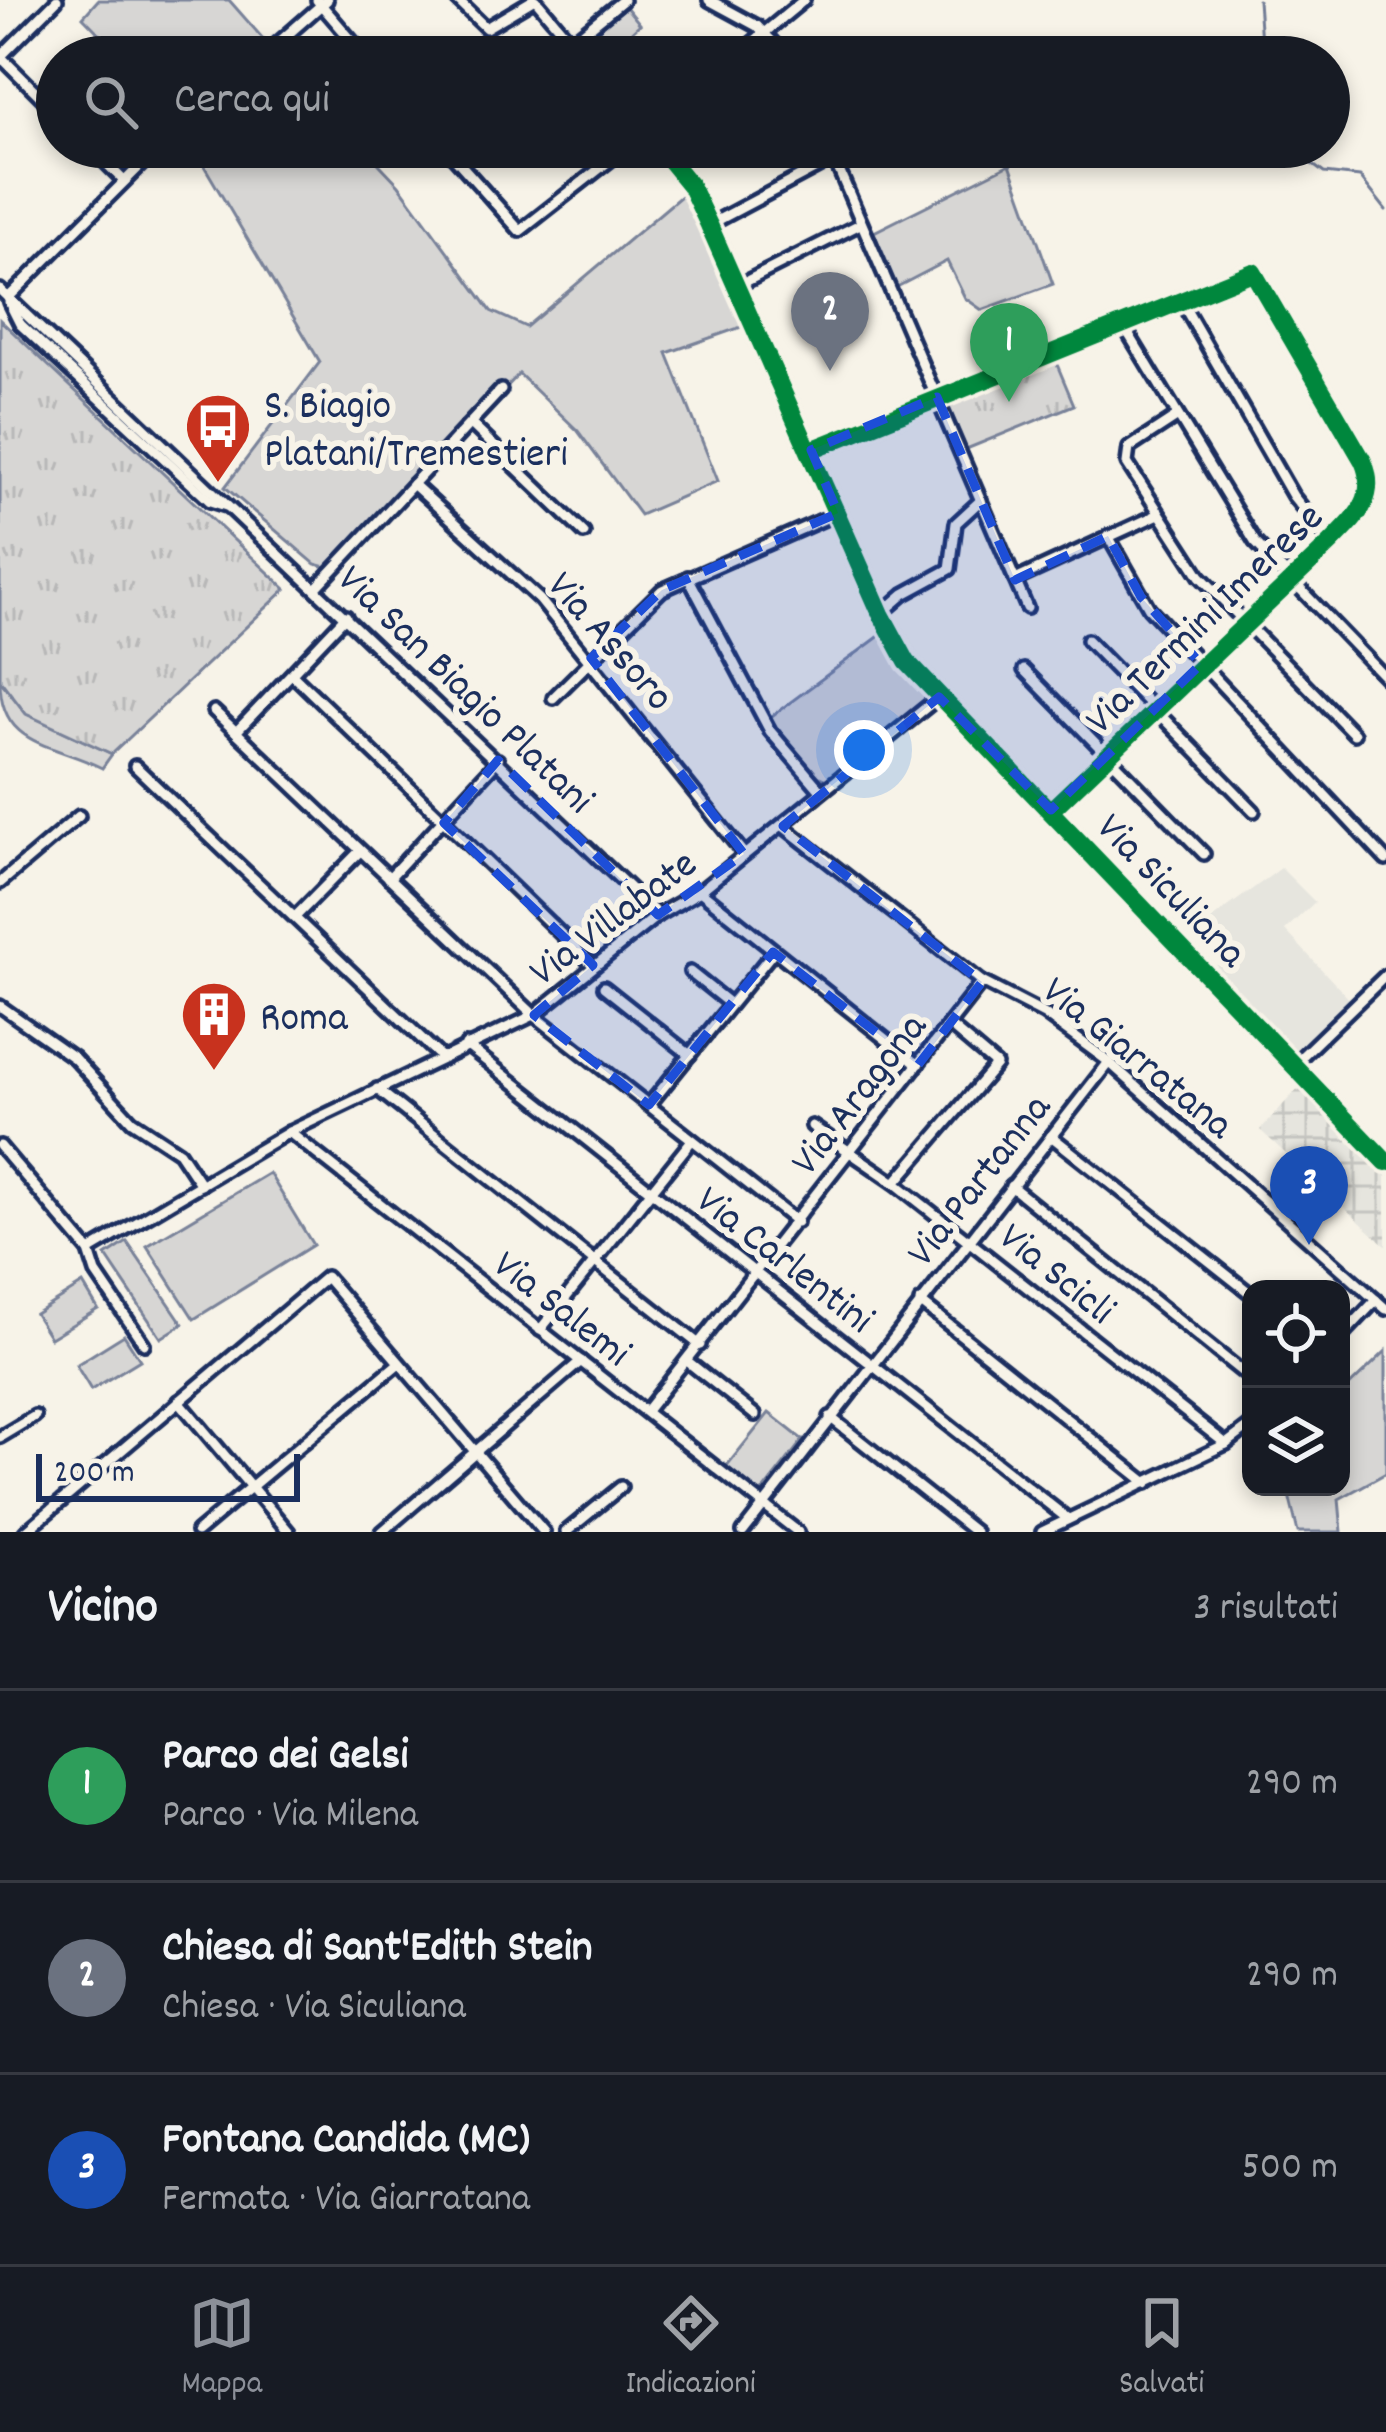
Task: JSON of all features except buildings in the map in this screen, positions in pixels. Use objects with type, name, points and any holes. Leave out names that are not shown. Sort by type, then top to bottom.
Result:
[{"type":"street","points":[[36,92],[0,57],[58,0]]},
{"type":"street","points":[[457,0],[486,28],[535,0],[566,36]]},
{"type":"street","points":[[578,36],[623,0]]},
{"type":"street","points":[[710,0],[769,36]]},
{"type":"street","points":[[760,36],[804,0]]},
{"type":"street","points":[[285,36],[322,2],[349,36]]},
{"type":"street","points":[[111,168],[122,179]]},
{"type":"street","points":[[4,294],[135,168]]},
{"type":"street","points":[[464,168],[520,231],[600,168]]},
{"type":"street","name":"Via Siculiana","points":[[676,168],[709,225],[881,614],[907,662],[1386,1162]]},
{"type":"street","points":[[709,225],[806,168]]},
{"type":"street","points":[[837,168],[1027,608]]},
{"type":"street","points":[[737,286],[860,224]]},
{"type":"street","name":"Via Termini Imerese","points":[[1051,810],[1331,543],[1368,500],[1368,472],[1253,272],[1181,301]]},
{"type":"street","name":"Via San Biagio Platani","points":[[4,294],[210,501],[231,508],[658,915]]},
{"type":"street","points":[[811,450],[1181,301],[1293,496],[1331,543]]},
{"type":"street","points":[[1122,323],[1255,542],[1386,678]]},
{"type":"street","points":[[316,588],[501,390]]},
{"type":"street","points":[[1178,416],[1126,454],[1159,514],[1196,571],[1354,734]]},
{"type":"street","points":[[471,424],[584,533]]},
{"type":"street","name":"Via Assoro","points":[[412,484],[540,600],[744,854]]},
{"type":"street","points":[[881,614],[904,594],[947,572],[956,523],[981,500]]},
{"type":"street","points":[[553,698],[642,605],[688,577],[838,513]]},
{"type":"street","points":[[1015,580],[1159,514]]},
{"type":"street","points":[[1108,536],[1141,597],[1386,860]]},
{"type":"street","points":[[688,577],[770,731],[821,791]]},
{"type":"street","points":[[236,732],[346,616]]},
{"type":"street","points":[[1087,640],[1254,811]]},
{"type":"street","points":[[1024,670],[1204,854]]},
{"type":"street","points":[[292,674],[593,965]]},
{"type":"street","name":"Via Villabate","points":[[89,1251],[289,1132],[534,1015],[658,915],[700,891],[783,826],[939,697]]},
{"type":"street","points":[[214,711],[534,1015],[797,1222]]},
{"type":"street","points":[[389,878],[498,760]]},
{"type":"street","points":[[135,766],[441,1057]]},
{"type":"street","points":[[0,884],[80,816]]},
{"type":"street","name":"Via Giarratana","points":[[783,826],[982,982],[1045,1014],[1109,1062],[1386,1309]]},
{"type":"street","points":[[295,917],[359,852]]},
{"type":"street","points":[[700,891],[918,1064]]},
{"type":"street","points":[[649,1105],[773,952]]},
{"type":"street","points":[[690,972],[730,1004]]},
{"type":"street","points":[[1293,1065],[1386,975]]},
{"type":"street","name":"Via Aragona","points":[[646,1411],[982,982]]},
{"type":"street","points":[[604,987],[690,1054]]},
{"type":"street","points":[[0,1006],[74,1058],[132,1121],[179,1151],[201,1185]]},
{"type":"street","points":[[895,1183],[996,1065],[950,1026]]},
{"type":"street","name":"Via Carlentini","points":[[466,1045],[1068,1520]]},
{"type":"street","name":"Via Partanna","points":[[743,1532],[761,1503],[1109,1062]]},
{"type":"street","points":[[377,1089],[700,1345]]},
{"type":"street","name":"Via Scicli","points":[[812,1126],[895,1183],[1226,1444]]},
{"type":"street","name":"Via Salemi","points":[[289,1132],[798,1532]]},
{"type":"street","points":[[1051,1136],[1242,1287]]},
{"type":"street","points":[[540,1330],[692,1140]]},
{"type":"street","points":[[0,1146],[89,1251],[96,1273],[144,1343]]},
{"type":"street","points":[[1011,1186],[1242,1372]]},
{"type":"street","points":[[25,1532],[326,1276],[544,1532]]},
{"type":"street","points":[[1350,1327],[1376,1300]]},
{"type":"street","points":[[920,1303],[1147,1484]]},
{"type":"street","points":[[382,1532],[581,1361]]},
{"type":"street","points":[[687,1361],[755,1415]]},
{"type":"street","points":[[197,1532],[400,1364]]},
{"type":"street","points":[[178,1401],[290,1532]]},
{"type":"street","points":[[0,1437],[34,1416]]},
{"type":"street","points":[[830,1417],[975,1532]]},
{"type":"street","points":[[1042,1532],[1147,1484],[1242,1432]]},
{"type":"street","points":[[566,1532],[621,1487]]},
{"type":"highlighted area","points":[[937,397],[1015,580],[1108,536],[1141,597],[1201,664],[1051,810],[939,697],[783,826],[982,982],[918,1065],[773,952],[649,1105],[534,1015],[593,965],[444,823],[498,760],[658,915],[744,854],[591,658],[662,590],[838,513],[811,450]]},
{"type":"shaded area","points":[[1281,868],[1315,902],[1285,930],[1350,1000],[1296,1052],[1216,966],[1225,956],[1198,929]]},
{"type":"shaded area","points":[[1304,1082],[1386,1169],[1386,1246],[1260,1130]]},
{"type":"green space","points":[[98,0],[229,0],[261,36],[102,36],[83,17]]},
{"type":"green space","points":[[626,7],[640,24],[627,36],[590,36]]},
{"type":"green space","points":[[205,168],[383,168],[491,311],[526,327],[688,190],[753,323],[667,353],[718,481],[640,515],[578,431],[519,374],[334,569],[315,564],[225,487],[320,362]]},
{"type":"green space","points":[[1002,168],[1011,168],[1053,284],[982,310],[965,298],[947,261],[895,288],[874,232]]},
{"type":"green space","points":[[0,320],[286,589],[112,754],[26,714],[0,680]]},
{"type":"green space","points":[[1053,355],[1074,405],[964,450],[944,400]]},
{"type":"green space","points":[[885,632],[928,694],[924,707],[829,781],[813,774],[769,718]]},
{"type":"green space","points":[[0,680],[27,714],[112,754],[102,768],[19,731],[2,702]]},
{"type":"green space","points":[[269,1173],[313,1245],[194,1319],[147,1246]]},
{"type":"green space","points":[[127,1242],[183,1324],[161,1338],[106,1256]]},
{"type":"green space","points":[[83,1284],[98,1309],[50,1338],[35,1314]]},
{"type":"green space","points":[[124,1335],[140,1360],[91,1390],[76,1365]]},
{"type":"green space","points":[[1386,1351],[1386,1473],[1350,1493],[1350,1388]]},
{"type":"green space","points":[[769,1413],[803,1440],[760,1495],[725,1468]]},
{"type":"green space","points":[[1289,1496],[1344,1496],[1339,1499],[1342,1532],[1298,1532]]},
{"type":"waterway","points":[[1258,0],[1261,36]]},
{"type":"waterway","points":[[1317,168],[1360,177],[1386,210]]},
{"type":"cycle path","points":[[676,168],[709,225],[881,614],[907,662],[1386,1162]]},
{"type":"cycle path","points":[[811,450],[1253,272],[1363,461],[1366,496],[1331,543],[1051,810]]},
{"type":"place","name":"Chiesa di Sant'Edith Stein","points":[[830,371]]},
{"type":"place","name":"Parco dei Gelsi","points":[[1009,402]]},
{"type":"place","name":"S. Biagio Platani/Tremestieri","points":[[218,485]]},
{"type":"place","name":"Roma","points":[[214,1073]]},
{"type":"place","name":"Fontana Candida (MC)","points":[[1309,1245]]}]
